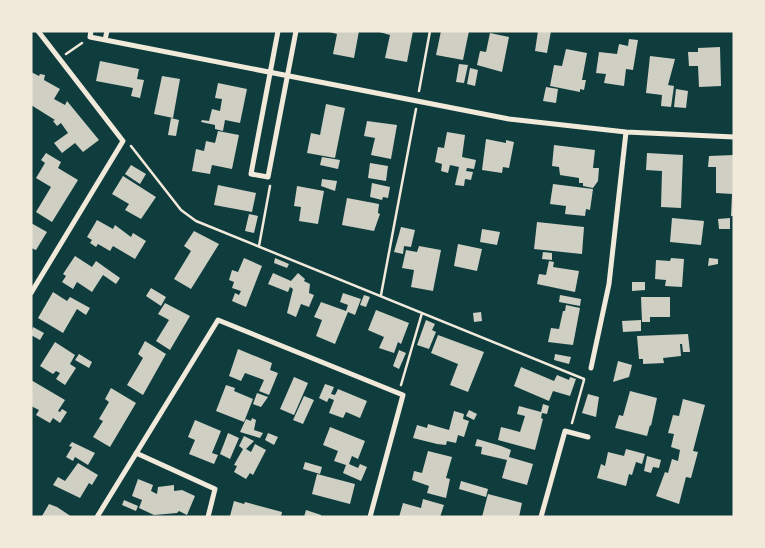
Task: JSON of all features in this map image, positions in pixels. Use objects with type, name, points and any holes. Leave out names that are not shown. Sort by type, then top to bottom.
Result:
[{"type":"street","points":[[31,293],[123,141],[38,31]]},
{"type":"street","points":[[105,40],[106,31]]},
{"type":"street","points":[[278,31],[250,174],[268,178],[296,31]]},
{"type":"street","points":[[91,34],[105,40],[510,119],[626,132],[734,137]]},
{"type":"street","points":[[591,368],[609,284],[626,132]]},
{"type":"street","points":[[97,517],[218,320],[401,394],[370,517]]},
{"type":"street","points":[[541,517],[565,431],[588,437]]},
{"type":"street","points":[[136,453],[215,489],[208,517]]},
{"type":"path","points":[[381,296],[430,31]]},
{"type":"path","points":[[59,59],[91,34]]},
{"type":"path","points":[[123,141],[132,148],[180,210],[196,221],[584,379]]},
{"type":"path","points":[[259,246],[270,186],[268,178]]},
{"type":"path","points":[[401,394],[422,312]]},
{"type":"path","points":[[565,431],[574,421],[584,379],[591,368]]},
{"type":"building","points":[[326,31],[359,31],[354,58],[333,54],[337,34]]},
{"type":"building","points":[[376,31],[413,31],[407,62],[385,58],[390,35]]},
{"type":"building","points":[[441,31],[469,31],[463,60],[436,55]]},
{"type":"building","points":[[538,31],[551,31],[547,53],[535,51]]},
{"type":"building","points":[[490,33],[509,37],[502,72],[477,65],[480,51],[486,52]]},
{"type":"building","points":[[629,39],[638,40],[633,70],[626,69],[624,86],[604,83],[606,74],[596,73],[599,52],[617,54],[619,44],[628,46]]},
{"type":"building","points":[[720,47],[721,86],[699,87],[698,66],[689,66],[688,52],[698,52],[698,48]]},
{"type":"building","points":[[566,49],[587,53],[582,80],[586,80],[584,90],[580,89],[580,92],[550,86],[554,65],[562,66]]},
{"type":"building","points":[[650,56],[675,59],[668,85],[674,86],[671,107],[661,106],[662,95],[646,93]]},
{"type":"building","points":[[100,61],[139,69],[137,79],[144,80],[140,98],[131,96],[133,88],[96,81]]},
{"type":"building","points":[[459,64],[468,65],[464,83],[456,82]]},
{"type":"building","points":[[470,68],[478,70],[475,86],[467,84]]},
{"type":"building","points":[[31,72],[39,76],[40,74],[45,75],[44,80],[60,89],[54,99],[65,105],[67,101],[99,140],[83,152],[75,143],[62,153],[54,143],[68,133],[61,123],[57,126],[53,121],[55,120],[31,105]]},
{"type":"building","points":[[162,76],[180,79],[173,118],[154,114]]},
{"type":"building","points":[[218,83],[247,89],[240,123],[225,120],[223,131],[215,129],[215,125],[201,122],[202,120],[209,121],[212,109],[220,111],[222,99],[215,98]]},
{"type":"building","points":[[546,87],[558,89],[556,103],[543,101]]},
{"type":"building","points":[[676,89],[688,91],[686,108],[674,107]]},
{"type":"building","points":[[326,104],[345,108],[335,158],[307,153],[311,133],[320,135]]},
{"type":"building","points":[[171,118],[179,120],[176,136],[168,135]]},
{"type":"building","points":[[367,121],[397,125],[391,159],[371,155],[375,138],[364,136]]},
{"type":"building","points":[[218,131],[239,135],[232,169],[212,165],[210,174],[192,171],[196,149],[204,151],[206,141],[215,143]]},
{"type":"building","points":[[447,132],[465,135],[462,157],[476,160],[474,169],[467,168],[466,171],[473,172],[471,180],[465,179],[464,186],[455,185],[459,167],[450,165],[448,173],[441,171],[442,164],[435,162],[438,147],[444,148]]},
{"type":"building","points":[[486,139],[506,143],[506,140],[514,142],[509,168],[503,167],[502,173],[482,170]]},
{"type":"building","points":[[554,145],[595,150],[593,168],[599,168],[598,181],[593,188],[583,186],[583,183],[579,183],[579,178],[560,175],[559,167],[552,166]]},
{"type":"building","points":[[46,153],[61,162],[58,168],[78,180],[52,222],[36,212],[51,187],[36,178],[45,163],[41,160]]},
{"type":"building","points":[[647,153],[683,155],[681,208],[661,207],[662,171],[646,170]]},
{"type":"building","points":[[734,155],[734,216],[731,216],[732,194],[716,193],[716,167],[708,167],[709,156]]},
{"type":"building","points":[[322,157],[340,160],[338,169],[320,165]]},
{"type":"building","points":[[370,163],[388,166],[386,181],[368,178]]},
{"type":"building","points":[[131,165],[146,174],[140,184],[125,174]]},
{"type":"building","points":[[123,176],[156,197],[141,219],[125,210],[129,204],[112,194]]},
{"type":"building","points":[[322,179],[337,181],[335,191],[321,186]]},
{"type":"building","points":[[372,183],[390,187],[388,198],[383,197],[382,200],[370,197]]},
{"type":"building","points":[[553,184],[593,189],[590,210],[586,209],[585,216],[565,214],[566,206],[550,204]]},
{"type":"building","points":[[218,185],[256,193],[252,212],[214,205]]},
{"type":"building","points":[[297,186],[324,191],[318,224],[299,221],[301,207],[294,206]]},
{"type":"building","points":[[347,198],[379,204],[378,213],[380,214],[374,231],[342,225]]},
{"type":"building","points":[[249,214],[258,216],[254,233],[245,231]]},
{"type":"building","points":[[672,218],[704,221],[701,245],[670,242]]},
{"type":"building","points":[[730,218],[730,229],[719,229],[718,219]]},
{"type":"building","points":[[97,220],[113,229],[115,225],[131,237],[133,233],[146,241],[135,259],[113,246],[110,251],[98,244],[96,247],[90,243],[92,240],[87,237]]},
{"type":"building","points":[[537,222],[584,227],[582,254],[534,249]]},
{"type":"building","points":[[31,223],[47,232],[36,250],[31,248]]},
{"type":"building","points":[[401,227],[415,230],[411,247],[404,246],[403,254],[394,252]]},
{"type":"building","points":[[482,229],[500,232],[497,245],[480,242]]},
{"type":"building","points":[[194,231],[219,244],[191,289],[174,279],[191,251],[184,246]]},
{"type":"building","points":[[458,244],[482,249],[477,271],[454,266]]},
{"type":"building","points":[[419,246],[441,250],[433,291],[411,287],[414,270],[402,268],[406,250],[417,252]]},
{"type":"building","points":[[543,252],[552,253],[552,260],[542,259]]},
{"type":"building","points":[[75,256],[92,267],[96,261],[120,278],[116,284],[103,275],[92,292],[77,282],[73,289],[62,282],[66,276],[63,274]]},
{"type":"building","points":[[244,258],[262,266],[246,307],[232,301],[235,293],[239,295],[241,291],[232,288],[234,282],[229,280],[232,270],[238,272]]},
{"type":"building","points":[[275,258],[289,264],[287,268],[274,263]]},
{"type":"building","points":[[671,258],[684,259],[682,287],[665,286],[666,280],[655,279],[656,260],[670,261]]},
{"type":"building","points":[[709,258],[718,259],[718,264],[708,266]]},
{"type":"building","points":[[549,261],[554,262],[553,267],[579,271],[575,292],[537,284],[539,274],[546,275]]},
{"type":"building","points":[[273,273],[291,281],[298,273],[305,279],[304,281],[310,284],[309,293],[314,295],[309,307],[301,304],[296,317],[287,313],[293,289],[290,287],[288,292],[268,284]]},
{"type":"building","points":[[632,282],[645,282],[645,290],[632,291]]},
{"type":"building","points":[[151,288],[166,297],[161,306],[146,296]]},
{"type":"building","points":[[53,292],[67,301],[70,297],[90,308],[86,315],[77,309],[63,333],[38,318]]},
{"type":"building","points":[[343,293],[361,299],[355,315],[348,312],[335,344],[316,336],[322,320],[314,317],[321,302],[346,311],[348,305],[340,302]]},
{"type":"building","points":[[364,295],[370,297],[366,307],[360,305]]},
{"type":"building","points":[[560,295],[581,299],[580,306],[559,302]]},
{"type":"building","points":[[641,297],[670,297],[670,317],[650,317],[650,322],[642,322]]},
{"type":"building","points":[[165,303],[190,316],[170,350],[156,341],[169,320],[158,314]]},
{"type":"building","points":[[566,305],[580,308],[573,345],[548,342],[551,328],[559,329]]},
{"type":"building","points":[[376,310],[409,323],[401,344],[398,342],[394,353],[379,348],[384,337],[368,330]]},
{"type":"building","points":[[481,312],[482,321],[474,322],[473,313]]},
{"type":"building","points":[[426,320],[435,324],[432,330],[436,332],[429,349],[417,345]]},
{"type":"building","points":[[641,320],[641,331],[623,332],[622,321]]},
{"type":"building","points":[[33,327],[44,333],[40,340],[31,335]]},
{"type":"building","points":[[688,334],[690,352],[683,352],[682,344],[680,344],[681,356],[663,358],[664,363],[643,364],[643,359],[639,359],[637,336]]},
{"type":"building","points":[[438,335],[484,352],[468,392],[450,385],[458,364],[431,353]]},
{"type":"building","points":[[145,341],[166,354],[143,395],[127,385],[143,358],[138,354]]},
{"type":"building","points":[[55,342],[75,355],[70,364],[76,368],[65,385],[56,379],[60,373],[56,371],[53,374],[40,366]]},
{"type":"building","points":[[238,349],[272,363],[270,370],[278,373],[269,395],[259,391],[264,380],[245,373],[241,381],[229,376]]},
{"type":"building","points":[[399,350],[406,353],[399,369],[393,366]]},
{"type":"building","points":[[79,354],[92,362],[89,368],[75,360]]},
{"type":"building","points":[[555,354],[571,357],[569,364],[554,360]]},
{"type":"building","points":[[618,361],[632,365],[629,377],[613,382]]},
{"type":"building","points":[[521,367],[554,381],[557,375],[569,380],[570,377],[576,379],[570,396],[553,391],[549,401],[514,386]]},
{"type":"building","points":[[294,377],[308,383],[294,415],[280,409]]},
{"type":"building","points":[[31,380],[65,400],[58,411],[60,412],[62,409],[67,412],[60,423],[53,418],[50,423],[36,415],[39,410],[31,406]]},
{"type":"building","points":[[325,384],[334,387],[331,394],[335,395],[338,389],[367,401],[360,418],[346,412],[343,418],[329,413],[334,400],[329,398],[327,402],[319,398]]},
{"type":"building","points":[[226,385],[235,388],[234,391],[253,399],[244,422],[216,411]]},
{"type":"building","points":[[111,388],[136,403],[110,447],[93,437],[103,421],[99,419],[109,402],[105,399]]},
{"type":"building","points":[[630,391],[657,398],[647,436],[615,428],[619,415],[623,416]]},
{"type":"building","points":[[257,393],[268,397],[261,407],[253,404]]},
{"type":"building","points":[[588,394],[599,397],[596,417],[582,413]]},
{"type":"building","points":[[304,396],[314,400],[303,424],[293,420]]},
{"type":"building","points":[[683,399],[705,405],[693,451],[698,452],[691,478],[686,477],[679,504],[656,496],[665,472],[668,473],[672,459],[678,461],[680,450],[671,447],[674,434],[668,433],[673,415],[679,416]]},
{"type":"building","points":[[543,404],[549,406],[547,414],[542,413],[541,418],[543,419],[535,450],[498,440],[501,427],[520,432],[525,416],[517,414],[519,406],[541,412]]},
{"type":"building","points":[[469,410],[477,414],[474,420],[466,416]]},
{"type":"building","points":[[454,411],[464,414],[463,419],[469,421],[464,437],[458,435],[456,443],[447,441],[446,445],[437,444],[413,438],[417,425],[427,428],[428,424],[449,430]]},
{"type":"building","points":[[252,418],[256,420],[254,430],[263,433],[260,438],[240,432],[246,419],[251,421]]},
{"type":"building","points":[[195,420],[221,431],[212,453],[218,455],[214,464],[189,454],[195,440],[188,437]]},
{"type":"building","points":[[330,427],[365,441],[358,459],[352,456],[349,464],[358,468],[360,464],[367,467],[361,481],[343,473],[346,465],[334,461],[338,451],[323,445]]},
{"type":"building","points":[[228,433],[239,438],[230,459],[220,454]]},
{"type":"building","points":[[268,433],[278,437],[274,445],[265,440]]},
{"type":"building","points":[[244,436],[254,441],[246,449],[251,452],[255,444],[266,450],[253,475],[250,473],[246,479],[234,472],[237,466],[234,465],[243,449],[239,446]]},
{"type":"building","points":[[477,439],[511,450],[509,457],[533,464],[527,485],[502,478],[507,460],[481,454],[482,447],[475,446]]},
{"type":"building","points":[[72,442],[95,453],[88,465],[75,457],[73,461],[66,457],[72,447],[69,446]]},
{"type":"building","points":[[626,449],[645,454],[642,464],[636,462],[632,475],[629,474],[626,486],[597,478],[601,464],[605,466],[608,452],[624,456]]},
{"type":"building","points":[[428,451],[452,457],[446,478],[450,479],[446,498],[427,493],[429,486],[412,480],[414,471],[422,473]]},
{"type":"building","points":[[647,456],[661,460],[659,468],[653,467],[651,473],[644,471]]},
{"type":"building","points":[[305,462],[322,467],[320,474],[303,469]]},
{"type":"building","points":[[78,463],[98,475],[92,485],[89,483],[80,498],[53,485],[58,477],[65,481]]},
{"type":"building","points":[[317,474],[355,484],[350,504],[312,494]]},
{"type":"building","points":[[138,479],[153,485],[151,491],[157,494],[158,487],[174,485],[174,491],[182,490],[195,496],[187,515],[179,511],[177,513],[154,515],[139,508],[142,500],[132,496]]},
{"type":"building","points":[[461,481],[488,489],[486,497],[459,489]]},
{"type":"building","points":[[488,494],[522,503],[519,517],[482,517]]},
{"type":"building","points":[[423,499],[444,505],[440,517],[399,517],[403,503],[421,508]]},
{"type":"building","points":[[124,500],[138,506],[136,511],[122,505]]},
{"type":"building","points":[[234,501],[282,512],[281,517],[230,516]]},
{"type":"building","points":[[49,504],[57,507],[72,517],[42,516]]},
{"type":"building","points":[[306,510],[321,515],[321,517],[304,517]]}]
